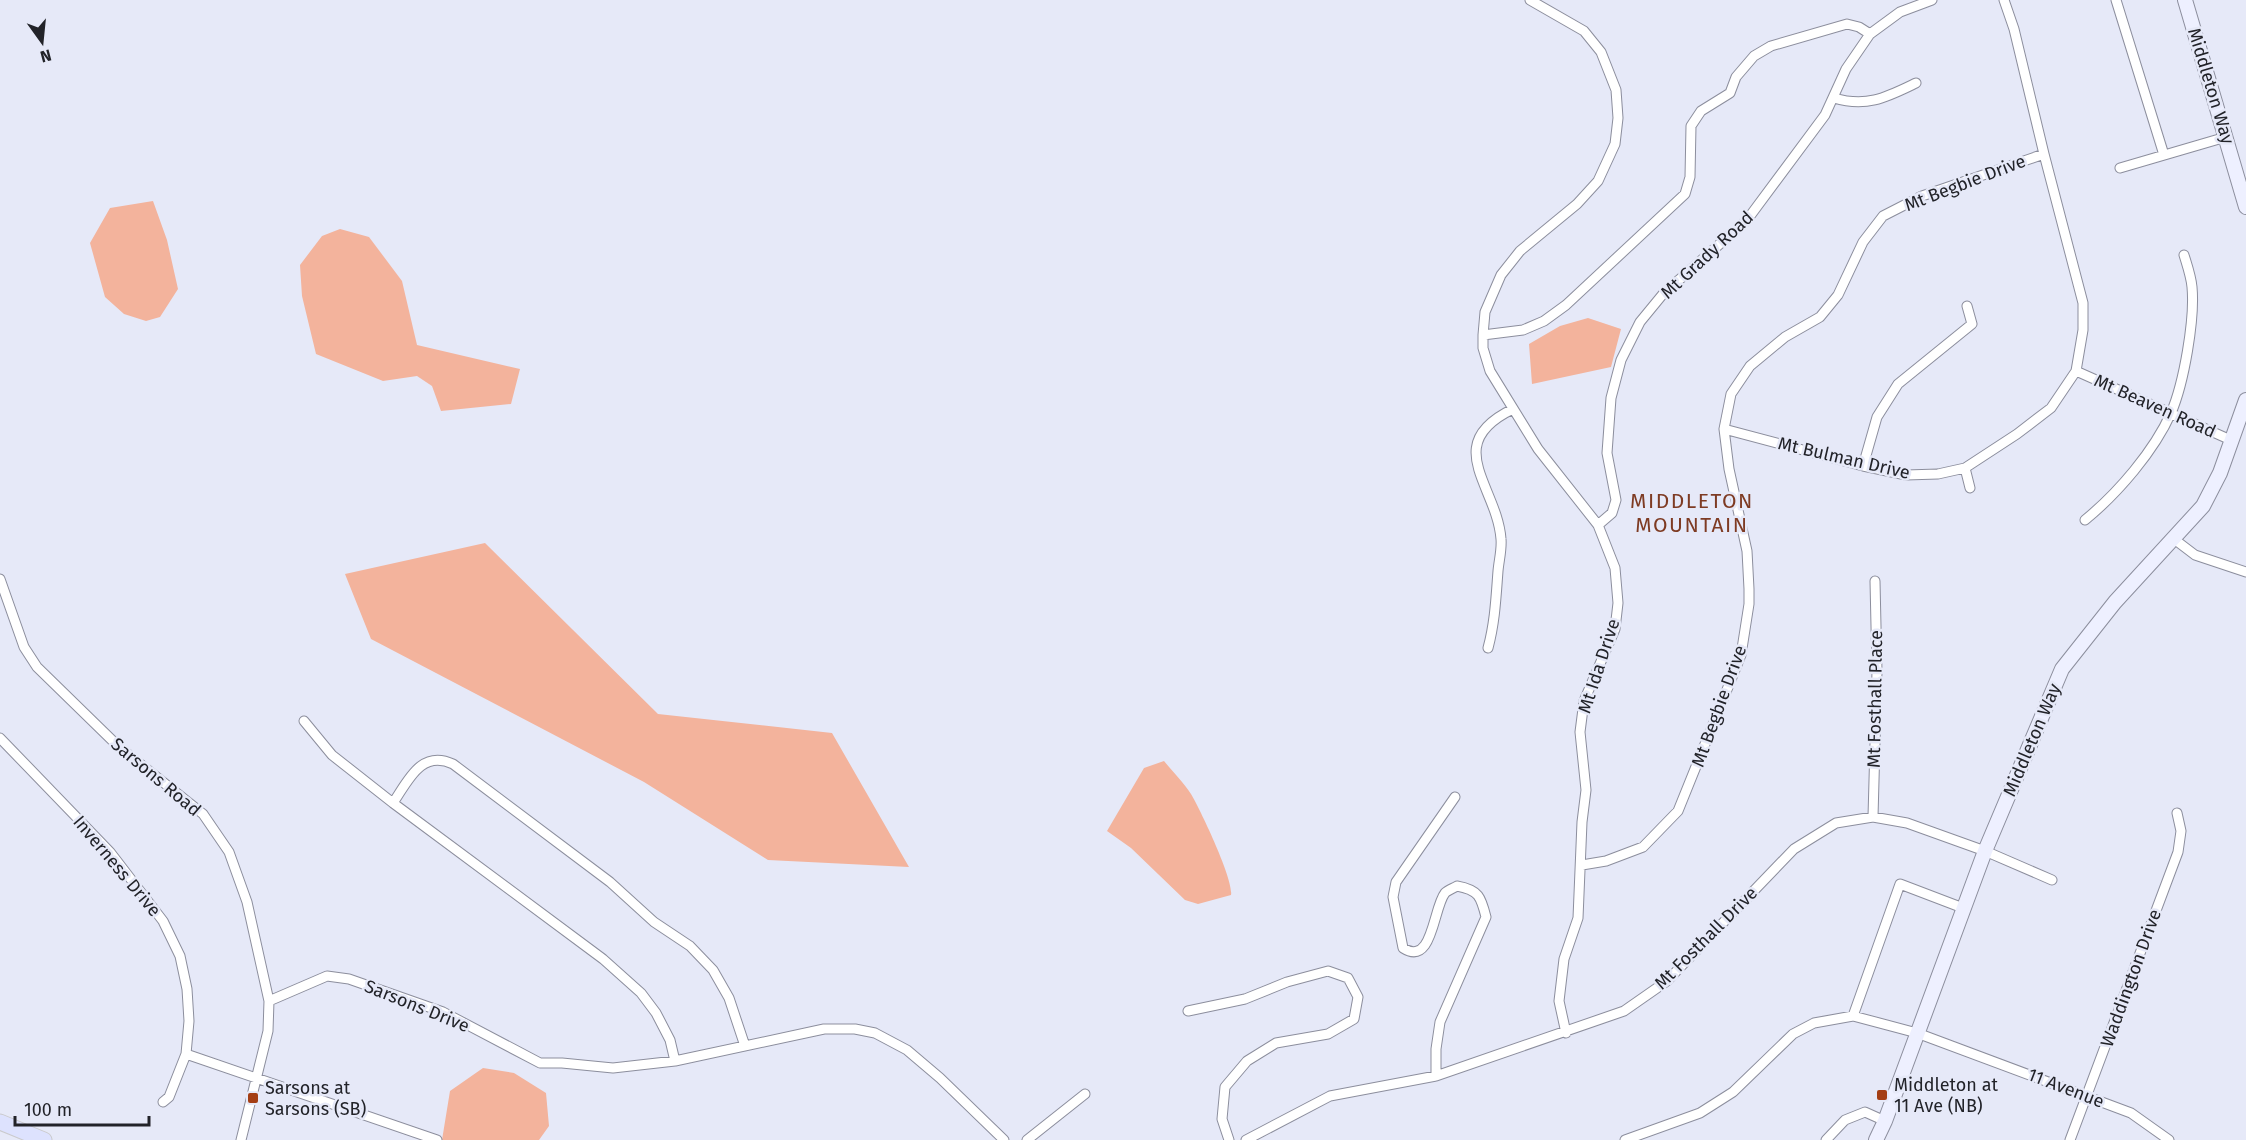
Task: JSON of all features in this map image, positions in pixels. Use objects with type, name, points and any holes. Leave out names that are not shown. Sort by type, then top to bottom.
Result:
[{"type":"main road","points":[[0,1122],[44,1140]]},
{"type":"street","name":"Mt Ida Drive","points":[[1530,0],[1584,31],[1601,52],[1616,90],[1618,118],[1615,144],[1598,181],[1577,204],[1520,251],[1501,275],[1485,312],[1483,335],[1483,348],[1490,371],[1538,449],[1598,525],[1615,568],[1618,603],[1615,629],[1584,701],[1580,732],[1586,790],[1582,822],[1582,866],[1578,918],[1564,959],[1559,1001],[1566,1033]]},
{"type":"street","name":"Mt Grady Road","points":[[1598,525],[1611,513],[1616,500],[1607,453],[1611,398],[1621,360],[1641,322],[1663,294],[1747,220],[1825,115],[1845,69],[1870,34],[1900,12],[1932,0]]},
{"type":"street","name":"Mt Bulman Drive","points":[[1725,429],[1863,466],[1906,475],[1938,474],[1965,468],[2017,434],[2051,408],[2076,371],[2083,330],[2083,303],[2043,154],[2014,29],[2004,0]]},
{"type":"street","points":[[2116,0],[2164,155]]},
{"type":"street","name":"Middleton Way","points":[[2185,0],[2246,207]]},
{"type":"street","points":[[1483,335],[1523,330],[1544,321],[1566,305],[1685,194],[1690,177],[1691,126],[1701,111],[1730,93],[1736,77],[1754,56],[1771,46],[1847,24],[1859,27],[1870,34]]},
{"type":"street","points":[[1834,98],[1849,103],[1867,102],[1887,97],[1916,83]]},
{"type":"street","points":[[2120,168],[2226,137]]},
{"type":"street","name":"Mt Begbie Drive","points":[[1582,866],[1606,861],[1643,847],[1678,812],[1741,655],[1749,604],[1747,551],[1729,469],[1725,429],[1731,394],[1750,366],[1785,337],[1820,316],[1838,295],[1863,243],[1883,216],[1922,196],[2043,154]]},
{"type":"street","points":[[2085,520],[2105,504],[2147,454],[2171,413],[2186,359],[2193,308],[2192,285],[2184,255]]},
{"type":"street","points":[[1863,466],[1877,417],[1898,384],[1972,324],[1967,306]]},
{"type":"street","name":"Mt Beaven Road","points":[[2076,371],[2233,441]]},
{"type":"street","name":"Middleton Way","points":[[1876,1140],[1985,851],[2062,669],[2115,602],[2203,506],[2233,441],[2246,400]]},
{"type":"street","points":[[1488,648],[1493,630],[1501,540],[1497,519],[1477,466],[1476,446],[1486,426],[1497,416],[1513,409]]},
{"type":"street","points":[[1965,468],[1970,488]]},
{"type":"street","points":[[2174,539],[2195,555],[2246,572]]},
{"type":"street","name":"Sarsons Road","points":[[0,579],[24,647],[37,667],[119,747],[203,814],[229,852],[247,902],[268,1001],[268,1031],[241,1140]]},
{"type":"street","name":"Mt Fosthall Place","points":[[1873,817],[1877,671],[1875,581]]},
{"type":"street","points":[[304,721],[332,755],[603,959],[641,993],[656,1013],[670,1040],[675,1061]]},
{"type":"street","name":"Inverness Drive","points":[[0,738],[110,852],[163,921],[180,956],[187,989],[189,1021],[186,1054],[169,1097],[163,1102]]},
{"type":"street","points":[[393,803],[418,768],[437,760],[445,760],[453,764],[610,882],[654,922],[690,946],[712,970],[729,998],[745,1046]]},
{"type":"street","points":[[1436,1076],[1436,1049],[1440,1022],[1486,917],[1482,900],[1472,889],[1457,886],[1445,893],[1426,944],[1419,951],[1410,952],[1403,948],[1393,897],[1396,882],[1455,797]]},
{"type":"street","name":"Waddington Drive","points":[[2070,1140],[2178,852],[2181,831],[2177,813]]},
{"type":"street","name":"Mt Fosthall Drive","points":[[1246,1140],[1330,1096],[1436,1076],[1566,1033],[1624,1011],[1667,981],[1794,849],[1836,823],[1873,817],[1907,823],[1985,851],[2052,880]]},
{"type":"street","points":[[1853,1016],[1900,884],[1963,908]]},
{"type":"street","points":[[1188,1011],[1245,999],[1287,982],[1328,971],[1348,978],[1358,997],[1354,1019],[1328,1034],[1276,1043],[1247,1061],[1225,1087],[1222,1119],[1229,1140]]},
{"type":"street","name":"Sarsons Drive","points":[[268,1001],[327,976],[349,979],[443,1012],[540,1063],[614,1068],[675,1061],[824,1029],[855,1029],[875,1033],[907,1050],[940,1078],[1004,1140]]},
{"type":"street","name":"11 Avenue","points":[[1625,1140],[1653,1135],[1700,1113],[1733,1092],[1793,1034],[1814,1023],[1853,1016],[1917,1033],[2131,1113],[2169,1140]]},
{"type":"street","points":[[186,1054],[437,1140]]},
{"type":"street","points":[[1027,1140],[1085,1094]]},
{"type":"street","points":[[1826,1140],[1845,1120],[1865,1112],[1885,1120]]},
{"type":"shaded area","points":[[153,201],[167,240],[178,289],[160,317],[146,321],[124,314],[105,297],[90,243],[110,208]]},
{"type":"shaded area","points":[[340,229],[369,237],[402,281],[417,345],[520,369],[511,404],[441,411],[432,386],[417,376],[383,381],[316,354],[302,296],[300,265],[322,236]]},
{"type":"shaded area","points":[[1588,318],[1621,329],[1611,367],[1532,384],[1529,344],[1560,326]]},
{"type":"shaded area","points":[[485,543],[658,714],[832,733],[909,867],[768,860],[644,782],[371,639],[345,574]]},
{"type":"shaded area","points":[[1164,761],[1188,790],[1216,844],[1231,887],[1231,895],[1198,904],[1185,900],[1131,848],[1107,831],[1144,768]]},
{"type":"shaded area","points":[[483,1068],[514,1073],[546,1093],[549,1126],[539,1140],[442,1140],[450,1091]]},
{"type":"place","name":"Middleton at 11 Ave (NB)","points":[[1882,1095]]},
{"type":"place","name":"Sarsons at Sarsons (SB)","points":[[253,1098]]},
{"type":"district","name":"MIDDLETON MOUNTAIN","points":[[1692,513]]}]
